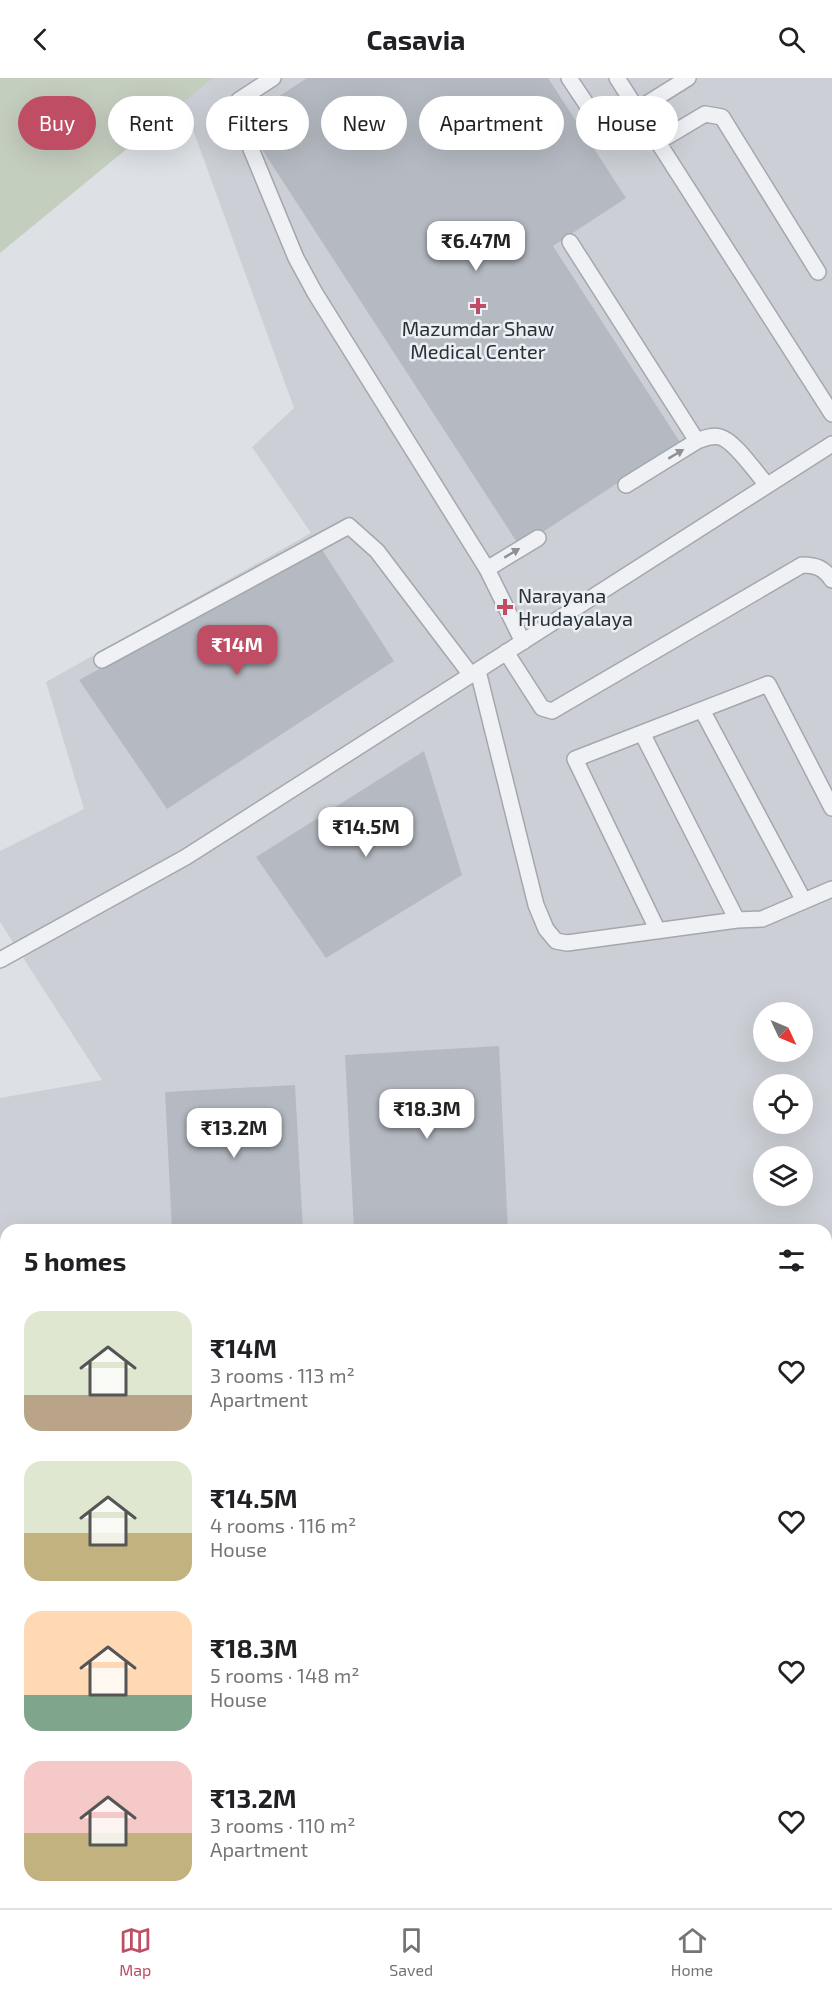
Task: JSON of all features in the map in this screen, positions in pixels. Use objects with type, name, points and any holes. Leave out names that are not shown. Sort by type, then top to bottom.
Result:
[{"type":"lane","points":[[273,78],[239,100],[234,108],[296,258],[315,294],[487,569],[523,642]]},
{"type":"lane","points":[[569,78],[581,96]]},
{"type":"lane","points":[[617,78],[628,96]]},
{"type":"lane","points":[[661,96],[688,78]]},
{"type":"lane","points":[[678,130],[705,114],[722,117],[818,272]]},
{"type":"lane","points":[[663,150],[832,414]]},
{"type":"lane","points":[[570,242],[697,441]]},
{"type":"lane","points":[[626,485],[697,441],[710,436],[730,441],[767,485]]},
{"type":"lane","points":[[0,960],[186,857],[832,444]]},
{"type":"lane","points":[[102,660],[349,526],[377,551],[474,673],[536,905],[546,929],[556,941],[567,943],[737,920],[762,919],[832,889]]},
{"type":"lane","points":[[487,569],[538,538]]},
{"type":"lane","points":[[506,652],[542,708],[552,711],[802,565],[815,565],[827,573],[832,580]]},
{"type":"lane","points":[[658,931],[575,759],[768,684],[832,808]]},
{"type":"lane","points":[[702,710],[804,901]]},
{"type":"lane","points":[[642,733],[737,920]]},
{"type":"shaded area","name":"Narayana Hrudayalaya","points":[[213,78],[832,78],[832,1224],[0,1224],[0,1098],[102,1080],[0,922],[0,851],[84,809],[46,682],[311,533],[252,447],[294,408],[194,132],[194,96],[190,96]]},
{"type":"green space","points":[[0,78],[213,78],[191,96],[108,96],[108,150],[125,150],[0,253]]},
{"type":"building","name":"Mazumdar Shaw Medical Center","points":[[307,78],[548,78],[560,96],[419,96],[419,150],[564,150],[564,103],[576,121],[576,150],[595,150],[626,198],[553,246],[680,442],[520,547],[262,150],[309,150],[309,96],[280,96]]},
{"type":"building","points":[[321,548],[394,661],[167,809],[79,680]]},
{"type":"building","points":[[424,751],[462,875],[326,958],[256,857]]},
{"type":"building","points":[[499,1046],[508,1224],[354,1224],[345,1055]]},
{"type":"building","points":[[295,1085],[303,1224],[172,1224],[165,1092]]},
{"type":"place","name":"Mazumdar Shaw Medical Center","points":[[478,306]]},
{"type":"place","name":"Narayana Hrudayalaya","points":[[505,607]]}]
